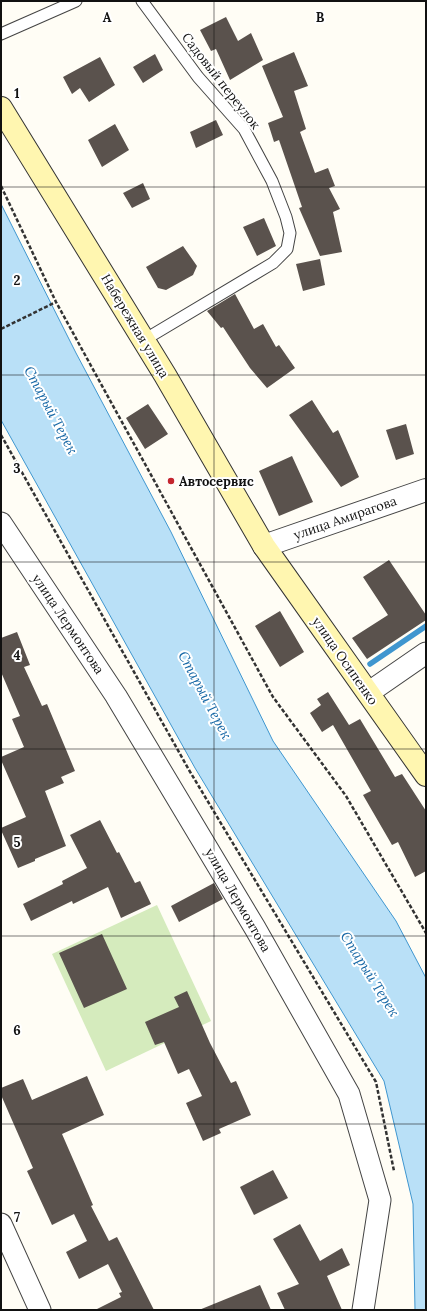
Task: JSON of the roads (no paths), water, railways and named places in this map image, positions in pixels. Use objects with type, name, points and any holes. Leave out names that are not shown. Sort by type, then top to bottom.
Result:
[{"type":"main road","name":"Набережная улица","points":[[1,108],[144,340],[264,546]]},
{"type":"main road","name":"улица Осипенко","points":[[264,546],[426,776]]},
{"type":"street","name":"улица Амирагова","points":[[264,546],[426,490]]},
{"type":"street","name":"улица Лермонтова","points":[[1,524],[116,696],[255,928],[349,1094],[380,1200],[363,1310]]},
{"type":"street","points":[[368,693],[426,653]]},
{"type":"street","points":[[1,1224],[40,1310]]},
{"type":"lane","points":[[1,34],[76,1]]},
{"type":"lane","name":"Садовый переулок","points":[[142,1],[198,77],[244,129],[272,181],[286,217],[290,233],[287,249],[273,263],[144,340]]},
{"type":"water","name":"Старый Терек","points":[[1,204],[76,353],[171,532],[273,741],[396,921],[426,978],[426,1310],[415,1310],[413,1204],[384,1081],[195,768],[1,420]]},
{"type":"waterway","points":[[370,664],[426,626]]},
{"type":"place","name":"Автосервис","points":[[171,481]]}]
